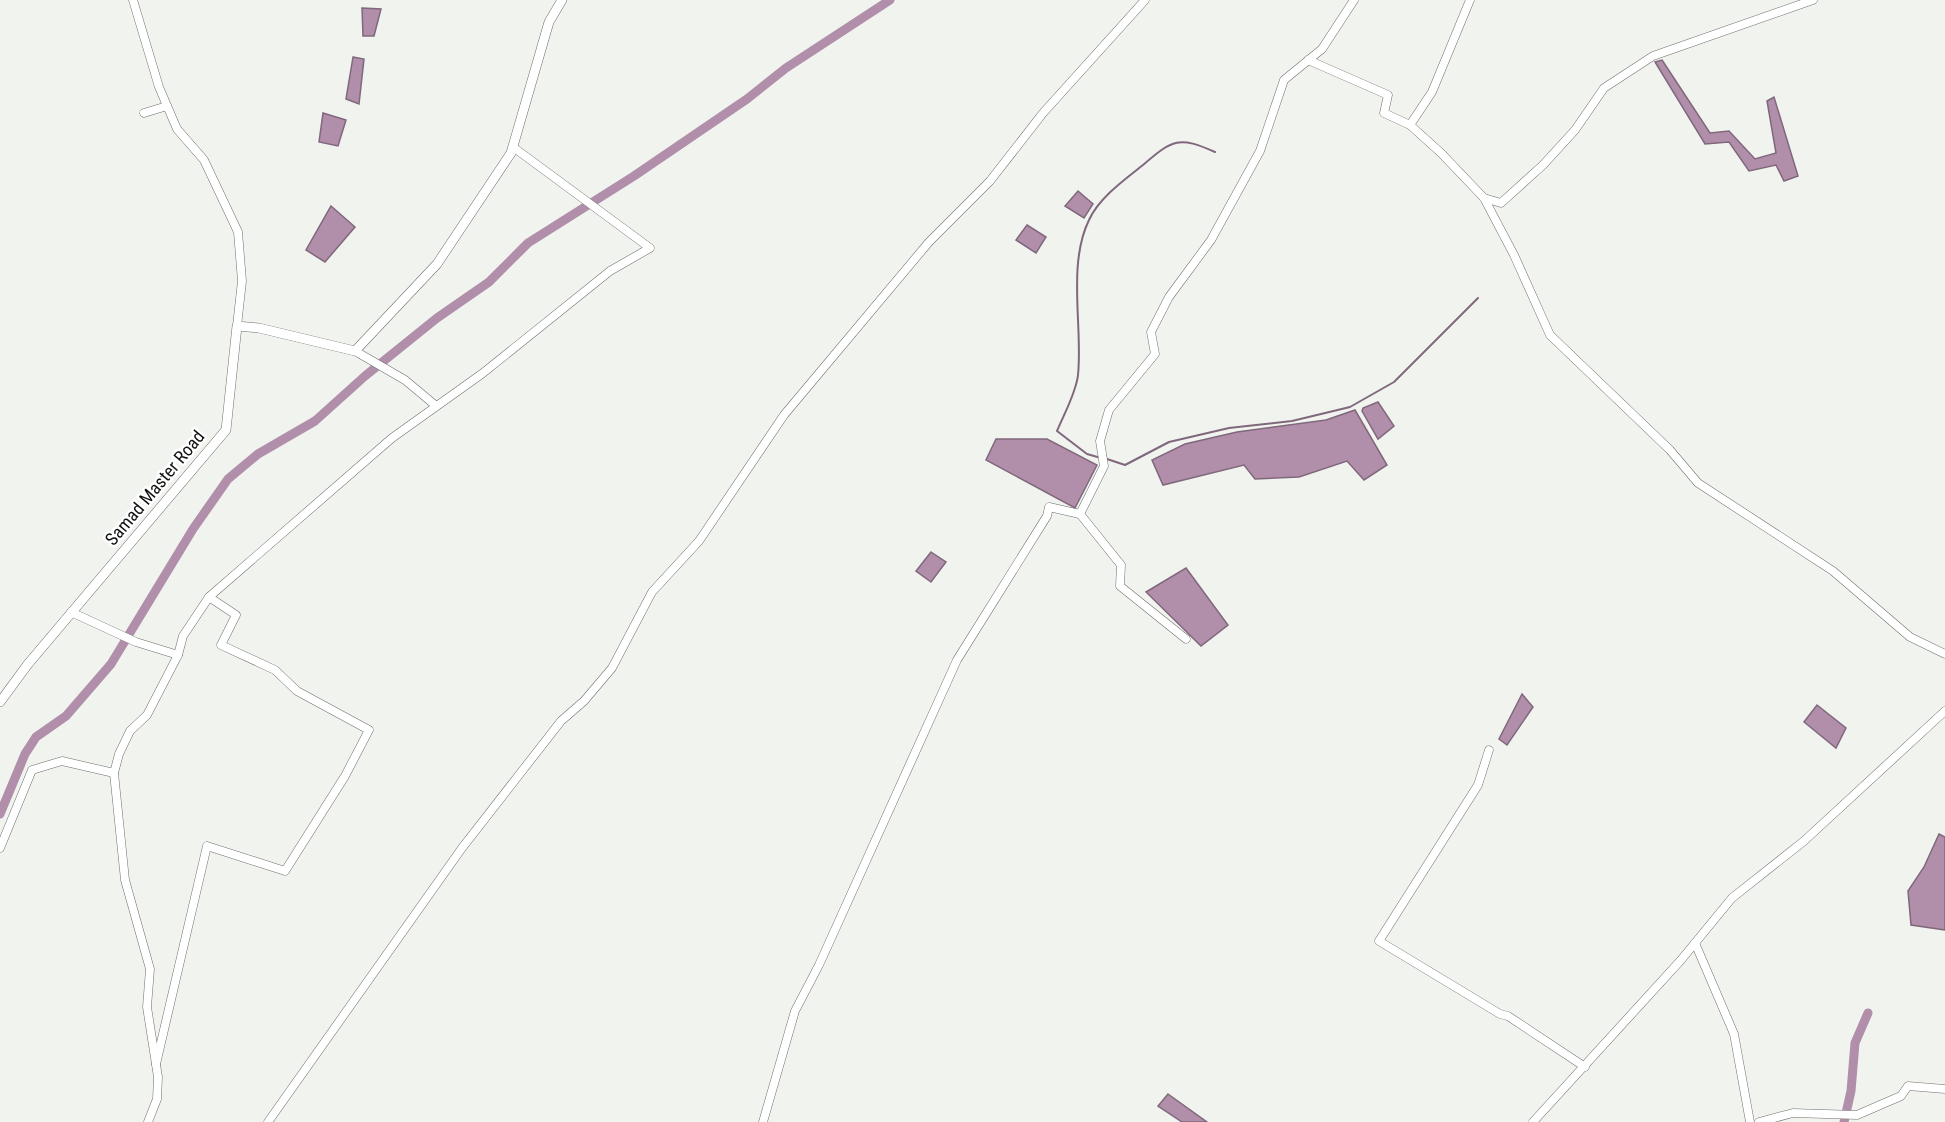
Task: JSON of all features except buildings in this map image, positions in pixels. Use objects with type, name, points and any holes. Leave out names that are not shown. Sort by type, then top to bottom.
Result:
[{"type":"street","points":[[133,0],[167,106],[177,129],[204,160],[238,232],[242,281],[237,326],[259,328],[359,354],[405,380],[435,405]]},
{"type":"street","points":[[359,354],[437,264],[513,147],[549,22],[562,0]]},
{"type":"street","points":[[268,1122],[462,848],[561,721],[584,701],[612,668],[652,592],[699,541],[784,415],[930,242],[990,182],[1043,113],[1145,0]]},
{"type":"street","points":[[1080,514],[1104,465],[1100,441],[1109,410],[1155,354],[1151,332],[1169,297],[1211,240],[1260,152],[1284,80],[1322,49],[1354,0]]},
{"type":"street","points":[[1410,125],[1432,92],[1470,0]]},
{"type":"street","points":[[1484,198],[1501,203],[1543,165],[1575,130],[1604,88],[1653,56],[1813,0]]},
{"type":"street","points":[[1308,60],[1388,95],[1384,113],[1410,125],[1441,153],[1484,198],[1514,255],[1550,335],[1670,450],[1698,483],[1833,571],[1910,637],[1945,654]]},
{"type":"street","points":[[144,114],[167,106]]},
{"type":"street","points":[[148,1122],[157,1100],[156,1064],[147,1007],[150,969],[125,880],[114,774],[119,754],[130,731],[147,715],[178,655],[183,636],[209,597],[353,469],[435,405],[483,373],[610,271],[650,248],[513,147]]},
{"type":"street","name":"Samad Master Road","points":[[0,702],[72,612],[226,430],[237,326]]},
{"type":"street","points":[[762,1122],[795,1011],[819,965],[957,660],[1047,516],[1049,507],[1080,514],[1121,566],[1120,586],[1186,639]]},
{"type":"street","points":[[156,1064],[207,846],[285,871],[345,776],[369,730],[297,691],[275,670],[221,645],[236,615],[209,597]]},
{"type":"street","points":[[72,612],[136,642],[178,655]]},
{"type":"street","points":[[1533,1122],[1585,1067],[1732,898],[1804,841],[1945,711]]},
{"type":"street","points":[[1489,750],[1478,784],[1379,940],[1500,1014],[1508,1016],[1585,1067]]},
{"type":"street","points":[[0,848],[32,770],[62,761],[114,774]]},
{"type":"street","points":[[1695,943],[1734,1034],[1750,1122]]},
{"type":"street","points":[[1759,1122],[1793,1113],[1857,1115],[1901,1096],[1908,1086],[1945,1089]]},
{"type":"shaded area","points":[[362,8],[381,9],[374,36],[363,36]]},
{"type":"shaded area","points":[[353,57],[364,59],[359,104],[346,99]]},
{"type":"shaded area","points":[[1662,60],[1710,133],[1729,131],[1755,159],[1776,153],[1767,101],[1774,97],[1798,176],[1784,181],[1776,165],[1749,171],[1729,142],[1705,144],[1655,62]]},
{"type":"shaded area","points":[[323,113],[346,120],[338,146],[319,142]]},
{"type":"shaded area","points":[[1078,191],[1093,204],[1084,218],[1065,206]]},
{"type":"shaded area","points":[[331,206],[355,227],[325,262],[306,250]]},
{"type":"shaded area","points":[[1027,225],[1046,237],[1036,253],[1016,240]]},
{"type":"shaded area","points":[[1378,402],[1394,426],[1378,439],[1362,411],[1363,408]]},
{"type":"shaded area","points":[[1355,410],[1387,465],[1364,480],[1347,461],[1299,477],[1255,479],[1244,465],[1163,485],[1152,460],[1185,444],[1237,432],[1326,420]]},
{"type":"shaded area","points":[[996,439],[1047,439],[1097,465],[1075,508],[986,460]]},
{"type":"shaded area","points":[[931,552],[946,562],[931,582],[916,571]]},
{"type":"shaded area","points":[[1186,568],[1228,625],[1201,646],[1146,592]]},
{"type":"shaded area","points":[[1522,694],[1533,707],[1507,745],[1499,739]]},
{"type":"shaded area","points":[[1817,705],[1846,728],[1836,748],[1804,722]]},
{"type":"shaded area","points":[[1939,834],[1945,837],[1945,930],[1911,925],[1908,891],[1924,867]]},
{"type":"shaded area","points":[[1168,1094],[1207,1122],[1182,1122],[1158,1106]]},
{"type":"waterway","points":[[0,814],[25,754],[36,737],[66,716],[111,664],[193,529],[228,479],[258,454],[315,421],[365,376],[437,318],[489,282],[528,243],[634,176],[747,99],[786,68],[890,0]]},
{"type":"waterway","points":[[1101,458],[1087,454],[1057,431],[1078,375],[1077,276],[1082,238],[1093,212],[1105,197],[1169,145],[1184,142],[1215,152]]},
{"type":"waterway","points":[[1107,459],[1125,465],[1169,442],[1229,428],[1292,421],[1350,407],[1394,382],[1478,298]]},
{"type":"waterway","points":[[1844,1122],[1851,1091],[1855,1043],[1868,1013]]}]
